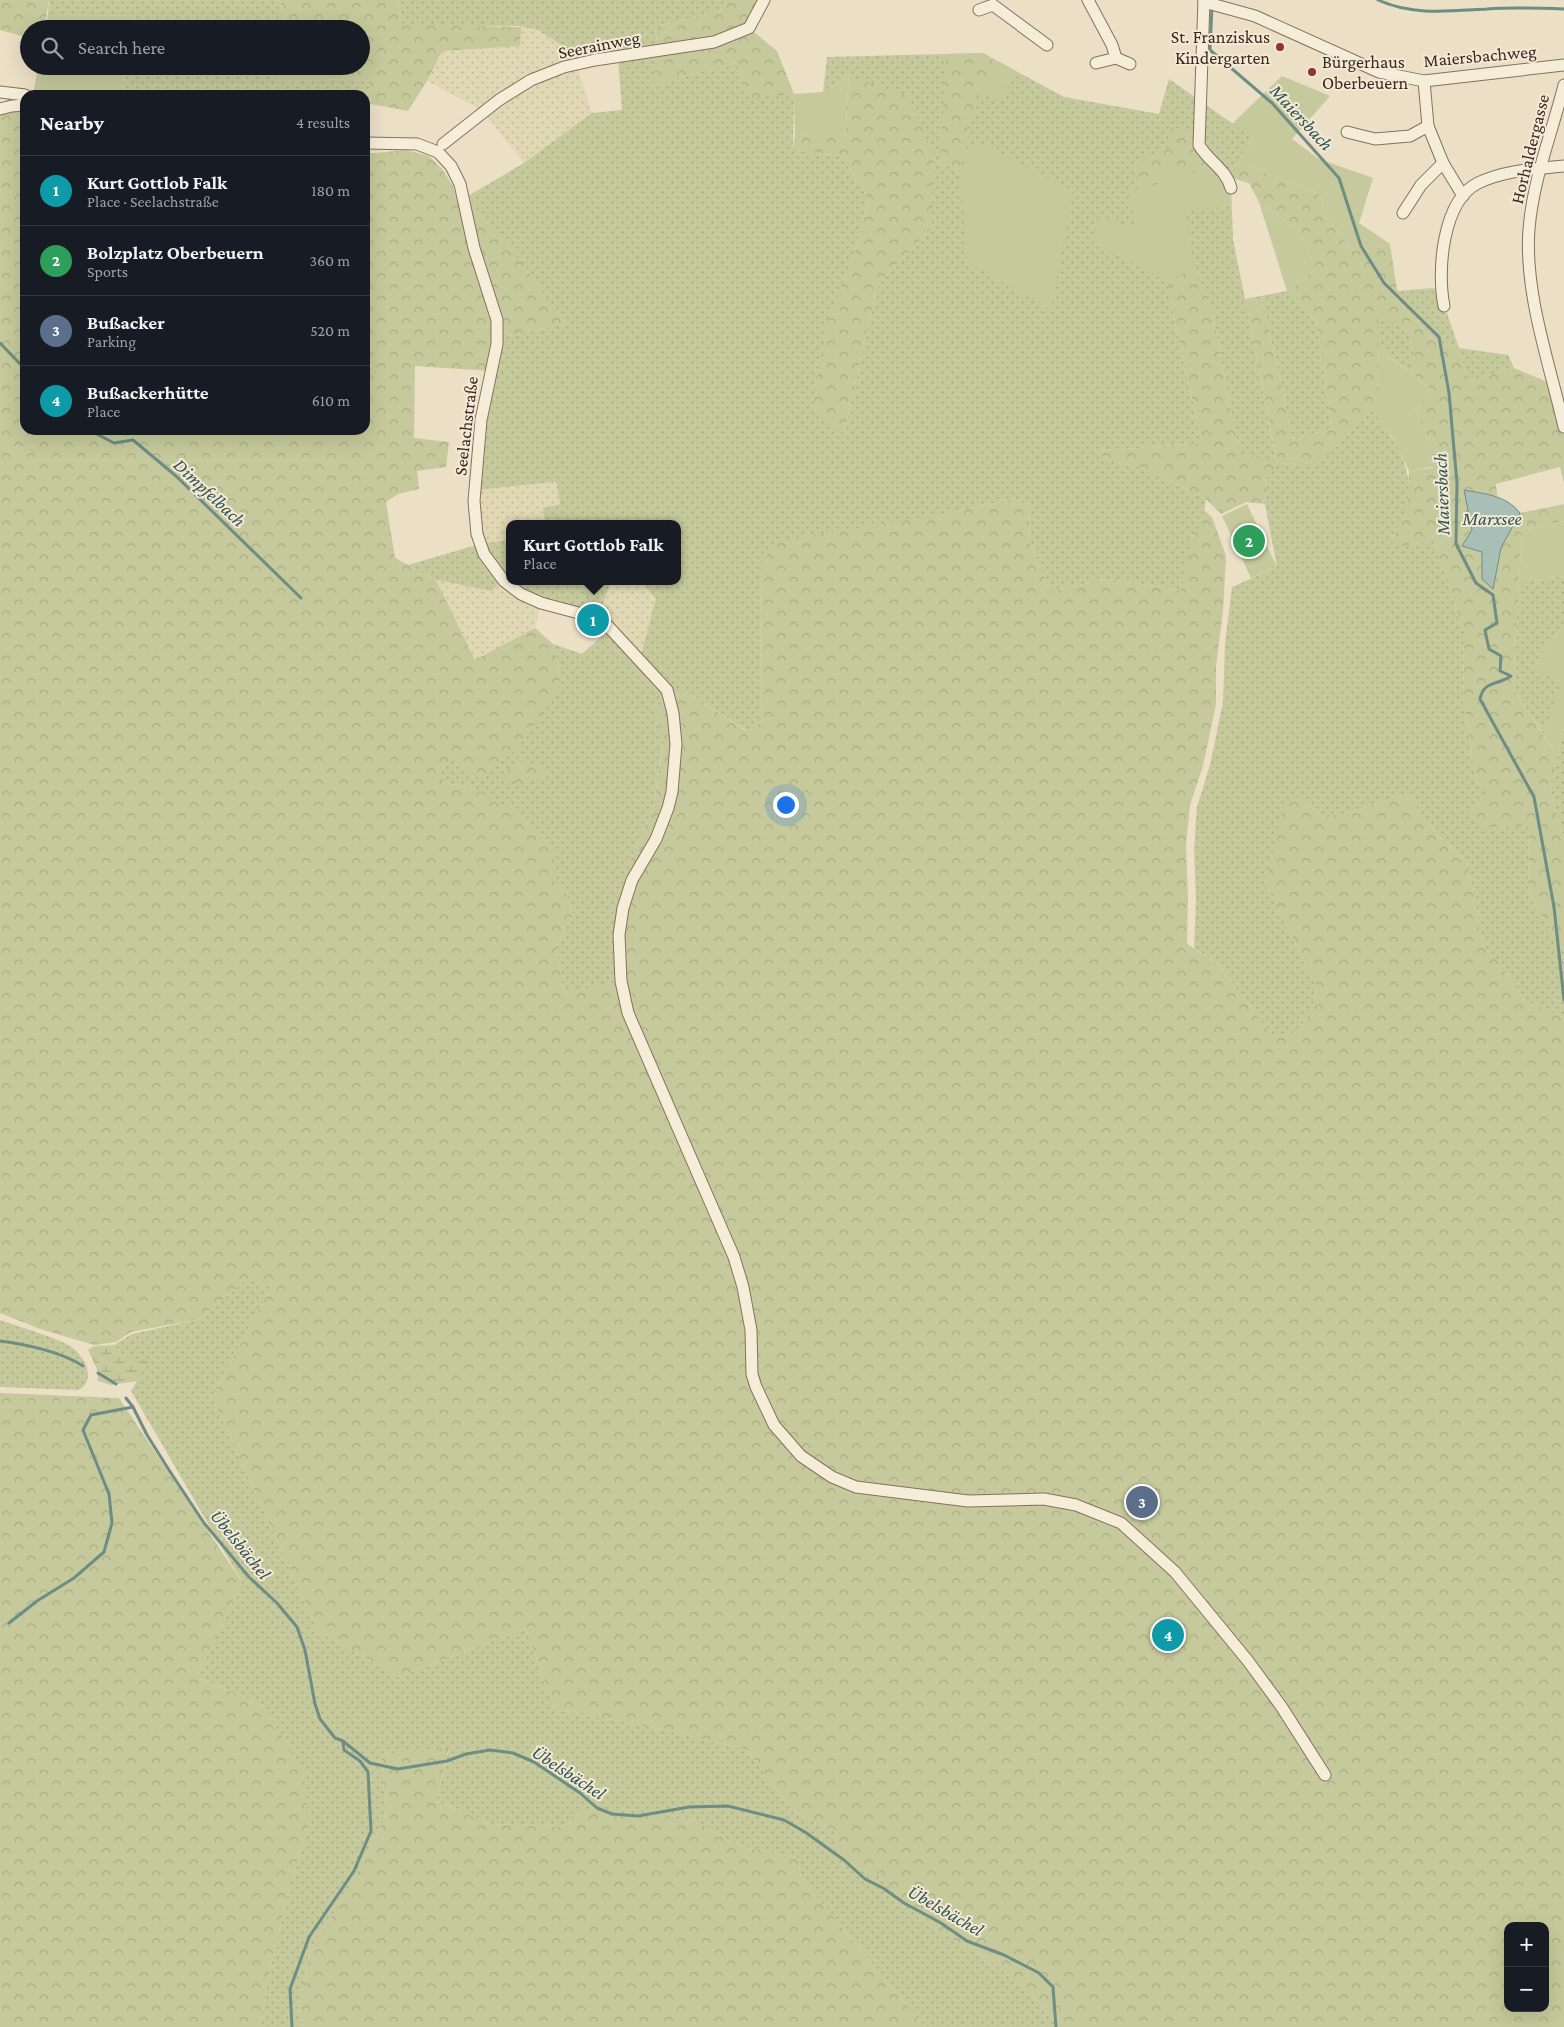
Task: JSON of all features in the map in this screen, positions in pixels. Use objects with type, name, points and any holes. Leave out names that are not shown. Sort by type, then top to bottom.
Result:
[{"type":"street","name":"Seerainweg","points":[[443,144],[499,100],[531,80],[564,67],[595,60],[714,42],[749,28],[764,0]]},
{"type":"street","points":[[1088,0],[1112,45],[1116,58]]},
{"type":"street","points":[[1204,1],[1199,145],[1204,154],[1228,178],[1231,188]]},
{"type":"street","name":"Maiersbachweg","points":[[1204,1],[1255,16],[1379,72],[1424,81],[1564,65]]},
{"type":"street","points":[[979,10],[992,2],[1047,45]]},
{"type":"street","points":[[1096,63],[1116,58],[1130,64]]},
{"type":"street","points":[[1424,81],[1428,126],[1444,163],[1463,196]]},
{"type":"street","name":"Horhaldergasse","points":[[1564,85],[1539,169],[1529,229],[1529,280],[1564,427]]},
{"type":"street","points":[[0,92],[20,95]]},
{"type":"street","points":[[0,109],[20,105]]},
{"type":"street","points":[[1347,132],[1375,139],[1410,136],[1428,126]]},
{"type":"street","name":"Seelachstraße","points":[[370,143],[416,144],[438,152],[450,166],[460,184],[474,248],[497,320],[497,344],[481,420],[474,501],[476,534],[484,554],[506,583]]},
{"type":"street","points":[[1404,213],[1421,185],[1444,163]]},
{"type":"street","points":[[1444,306],[1441,290],[1441,261],[1446,229],[1463,196],[1476,184],[1507,172],[1564,166]]},
{"type":"street","name":"Seelachstraße","points":[[509,585],[521,594],[541,603],[586,615],[606,624],[667,690],[675,728],[675,775],[670,800],[662,824],[632,880],[626,896],[619,935],[620,981],[628,1013],[734,1257],[744,1287],[751,1330],[752,1374],[761,1400],[774,1425],[792,1447],[811,1464],[832,1477],[856,1486],[968,1500],[1044,1499],[1076,1505],[1121,1523],[1175,1572],[1248,1661],[1281,1706],[1325,1775]]},
{"type":"shaded area","points":[[519,26],[538,30],[580,57],[576,64],[592,113],[524,163],[482,110],[427,81],[442,51],[520,46]]},
{"type":"shaded area","points":[[556,482],[560,504],[543,508],[544,520],[506,520],[506,540],[480,544],[476,490]]},
{"type":"shaded area","points":[[436,580],[492,591],[498,584],[541,603],[535,628],[475,661]]},
{"type":"shaded area","points":[[610,585],[645,585],[657,599],[641,656],[598,620]]},
{"type":"green space","points":[[0,0],[49,0],[46,20],[20,20],[20,36],[0,30]]},
{"type":"green space","points":[[49,0],[280,0],[284,20],[134,20],[135,16],[48,14]]},
{"type":"green space","points":[[280,0],[399,0],[402,25],[521,27],[520,46],[442,51],[427,81],[408,111],[371,104],[368,78],[281,82],[276,75],[370,75],[370,20],[284,20]]},
{"type":"green space","points":[[399,0],[726,0],[722,10],[655,27],[658,51],[652,89],[676,78],[737,63],[749,97],[794,94],[793,150],[841,156],[868,198],[854,255],[844,433],[878,285],[932,227],[849,76],[823,92],[827,57],[983,53],[1064,97],[1159,114],[1169,79],[1253,138],[1228,178],[1231,188],[1233,239],[1245,299],[1287,291],[1317,322],[1332,429],[1293,439],[1262,298],[1246,302],[1277,464],[1322,462],[1372,409],[1395,443],[1406,467],[1409,493],[1405,515],[1392,539],[1394,546],[1434,541],[1464,631],[1463,698],[1475,777],[1486,798],[1486,828],[1529,826],[1528,894],[1564,952],[1564,1018],[1524,1000],[1502,965],[1483,945],[1467,862],[1439,836],[1406,794],[1342,815],[1321,814],[1297,797],[1266,884],[1316,986],[1313,1008],[1297,1032],[1273,1037],[1219,965],[1194,948],[1196,900],[1194,848],[1197,807],[1210,765],[1223,702],[1225,644],[1232,587],[1277,567],[1265,504],[1267,478],[1239,454],[1212,310],[1169,281],[1174,318],[1202,443],[1100,451],[1105,459],[1142,468],[1206,499],[1202,526],[1193,534],[1182,590],[1108,579],[1050,591],[1030,542],[1029,506],[1015,499],[943,514],[760,567],[761,723],[747,731],[685,691],[654,704],[663,741],[653,809],[633,853],[617,983],[564,993],[556,947],[573,915],[566,893],[554,882],[554,850],[473,788],[445,783],[440,772],[452,758],[561,674],[553,644],[582,654],[610,629],[641,655],[656,599],[645,585],[681,585],[681,520],[544,520],[543,508],[560,504],[556,482],[476,490],[481,420],[503,337],[564,324],[468,196],[524,163],[592,113],[622,110],[618,58],[576,64],[580,57],[538,30],[519,26],[402,26]]},
{"type":"green space","points":[[726,0],[764,0],[749,28],[777,51],[794,94],[749,98],[737,63],[676,78],[651,90],[658,51],[655,27],[722,10]]},
{"type":"green space","points":[[48,14],[135,16],[134,20],[46,20]]},
{"type":"green space","points":[[983,53],[993,59],[979,93],[960,171],[940,163],[946,54]]},
{"type":"green space","points":[[993,59],[1015,71],[1001,101],[979,93]]},
{"type":"green space","points":[[36,75],[124,75],[122,90],[34,90]]},
{"type":"green space","points":[[124,75],[276,75],[281,82],[368,78],[369,90],[122,90]]},
{"type":"green space","points":[[849,76],[908,96],[933,154],[932,227],[878,285],[844,433],[812,410],[827,323],[854,255],[868,198],[841,156],[793,150],[795,135],[845,137]]},
{"type":"green space","points":[[849,76],[845,138],[795,135],[794,94],[823,92]]},
{"type":"green space","points":[[1282,76],[1330,96],[1292,139],[1319,159],[1373,178],[1359,223],[1390,244],[1353,251],[1326,217],[1319,194],[1238,162],[1253,138],[1232,124]]},
{"type":"green space","points":[[20,97],[20,435],[370,435],[370,154],[405,150],[429,156],[442,169],[453,186],[494,320],[491,371],[415,366],[414,438],[449,442],[446,467],[417,471],[419,489],[398,494],[386,502],[395,558],[436,580],[475,660],[535,628],[553,644],[561,674],[556,694],[517,749],[480,779],[452,758],[440,772],[445,783],[473,788],[513,810],[554,850],[554,881],[566,893],[573,915],[556,947],[564,993],[617,982],[616,918],[633,853],[653,809],[663,743],[654,704],[685,691],[746,731],[761,723],[760,567],[775,542],[943,514],[1015,499],[1029,506],[1030,542],[1050,591],[1108,579],[1181,590],[1193,534],[1202,526],[1204,510],[1212,517],[1226,556],[1223,611],[1216,666],[1216,704],[1203,766],[1190,805],[1186,845],[1187,944],[1219,965],[1273,1037],[1297,1032],[1313,1008],[1316,986],[1266,884],[1284,801],[1297,797],[1321,814],[1342,815],[1406,794],[1439,836],[1467,862],[1483,945],[1502,965],[1524,1000],[1564,1018],[1564,2027],[1059,2027],[1033,1995],[987,1958],[925,1924],[878,1875],[835,1862],[835,1831],[792,1811],[747,1750],[666,1730],[554,1709],[526,1628],[398,1677],[318,1631],[212,1397],[271,1287],[247,1279],[200,1319],[131,1332],[116,1342],[94,1345],[40,1329],[0,1313],[0,105],[10,98]]},
{"type":"green space","points":[[1171,127],[1199,133],[1199,145],[1228,177],[1165,169],[1164,182],[1138,190],[1137,168],[1141,159],[1169,149]]},
{"type":"green space","points":[[976,140],[1073,191],[1051,310],[967,262],[960,171]]},
{"type":"green space","points":[[1238,162],[1319,194],[1326,217],[1353,251],[1390,244],[1399,303],[1436,342],[1459,348],[1468,382],[1514,368],[1543,380],[1556,391],[1564,415],[1564,483],[1560,467],[1496,484],[1497,496],[1464,490],[1472,530],[1462,546],[1482,552],[1482,578],[1493,588],[1501,548],[1520,513],[1564,504],[1564,521],[1522,530],[1513,688],[1557,756],[1551,792],[1564,840],[1564,952],[1528,894],[1529,826],[1486,828],[1465,815],[1486,798],[1475,777],[1463,698],[1464,631],[1434,541],[1394,547],[1392,540],[1407,508],[1409,471],[1433,468],[1433,448],[1415,409],[1430,389],[1404,368],[1415,356],[1407,331],[1378,315],[1379,398],[1372,409],[1322,462],[1277,464],[1267,478],[1265,504],[1246,502],[1221,514],[1206,499],[1142,468],[1105,459],[1099,451],[1202,443],[1174,318],[1168,281],[1194,268],[1212,310],[1239,454],[1277,463],[1246,302],[1262,298],[1293,439],[1332,429],[1317,322],[1287,291],[1316,270],[1301,232],[1259,202],[1249,183],[1228,177]]},
{"type":"green space","points":[[1165,169],[1228,177],[1231,188],[1231,207],[1186,209],[1194,268],[1168,281],[1090,241],[1100,216],[1136,229],[1129,193],[1164,182]]},
{"type":"green space","points":[[472,200],[515,254],[565,324],[503,337],[460,204]]},
{"type":"green space","points":[[1259,202],[1301,232],[1316,270],[1287,291]]},
{"type":"green space","points":[[1434,288],[1444,305],[1459,348],[1436,342],[1399,303],[1397,291]]},
{"type":"green space","points":[[1378,314],[1407,331],[1415,356],[1404,368],[1378,348]]},
{"type":"green space","points":[[1378,348],[1430,389],[1415,409],[1433,448],[1433,467],[1409,471],[1392,436],[1372,409],[1379,397]]},
{"type":"green space","points":[[1459,348],[1508,355],[1514,368],[1468,382]]},
{"type":"green space","points":[[1247,504],[1277,567],[1251,578],[1222,516]]},
{"type":"green space","points":[[1564,521],[1564,576],[1519,583],[1522,530]]},
{"type":"green space","points":[[506,540],[506,585],[610,585],[601,610],[586,615],[541,603],[498,584],[492,591],[436,580],[408,565],[480,544]]},
{"type":"green space","points":[[1564,576],[1564,621],[1562,627],[1531,668],[1563,681],[1544,735],[1513,688],[1519,583]]},
{"type":"green space","points":[[1564,621],[1564,728],[1557,756],[1544,735],[1562,681],[1530,669],[1562,627]]},
{"type":"green space","points":[[1564,728],[1564,840],[1551,792]]},
{"type":"green space","points":[[524,760],[542,767],[549,775],[517,784],[501,775],[516,762]]},
{"type":"green space","points":[[247,1279],[271,1287],[212,1397],[318,1631],[398,1677],[526,1628],[554,1709],[666,1730],[747,1750],[792,1811],[835,1831],[836,1862],[878,1875],[925,1924],[987,1958],[1033,1995],[1059,2027],[925,2027],[801,1878],[798,1858],[739,1846],[695,1821],[575,1810],[568,1827],[491,1824],[436,1801],[449,1749],[381,1754],[386,1816],[342,1901],[310,1949],[299,2009],[303,2027],[260,2027],[268,1979],[287,1896],[309,1825],[263,1705],[197,1677],[242,1582],[131,1391],[137,1381],[125,1357],[114,1345],[132,1334],[200,1319]]},
{"type":"green space","points":[[0,1320],[49,1337],[73,1348],[85,1363],[88,1371],[88,1378],[82,1388],[78,1390],[0,1387]]},
{"type":"green space","points":[[114,1345],[125,1357],[149,1360],[137,1381],[111,1385],[98,1381],[97,1369],[88,1350],[94,1346]]},
{"type":"green space","points":[[0,1393],[119,1398],[242,1582],[197,1677],[263,1705],[304,1772],[309,1825],[287,1896],[268,1979],[260,2027],[0,2027]]},
{"type":"green space","points":[[449,1748],[436,1801],[491,1824],[568,1827],[575,1809],[695,1821],[739,1846],[798,1858],[801,1878],[925,2027],[303,2027],[299,2009],[310,1949],[342,1901],[386,1816],[381,1754]]},
{"type":"water","name":"Marxsee","points":[[1464,490],[1502,499],[1520,513],[1501,548],[1493,589],[1482,579],[1482,552],[1462,546],[1472,530]]},
{"type":"waterway","points":[[1378,0],[1405,8],[1432,11],[1506,8],[1564,9]]},
{"type":"waterway","name":"Maiersbach","points":[[1212,7],[1210,50],[1272,103],[1339,178],[1361,246],[1384,283],[1439,337],[1449,393],[1457,483],[1456,544],[1476,583],[1493,595],[1497,623],[1485,630],[1489,649],[1501,656],[1500,671],[1511,676],[1488,686],[1480,699],[1534,797],[1554,907],[1564,1000]]},
{"type":"waterway","name":"Dimpfelbach","points":[[0,343],[20,364]]},
{"type":"waterway","name":"Dimpfelbach","points":[[99,435],[114,443],[133,440],[176,476],[301,598]]},
{"type":"waterway","name":"Übelsbächel","points":[[0,1341],[43,1349],[83,1366]]},
{"type":"waterway","name":"Übelsbächel","points":[[98,1373],[116,1384]]},
{"type":"waterway","name":"Übelsbächel","points":[[126,1398],[133,1407],[147,1435],[204,1523],[249,1577],[277,1603],[297,1627],[305,1650],[315,1704],[320,1719],[335,1738],[343,1741],[370,1763],[398,1769],[447,1761],[466,1754],[490,1750],[513,1753],[534,1762],[580,1793],[597,1808],[612,1814],[638,1816],[689,1807],[728,1806],[784,1820],[805,1832],[844,1860],[865,1879],[941,1923],[967,1941],[1004,1955],[1039,1973],[1053,1987],[1056,2027]]},
{"type":"waterway","points":[[9,1623],[37,1601],[74,1578],[104,1552],[112,1523],[109,1494],[83,1430],[91,1415],[133,1407]]},
{"type":"waterway","points":[[292,2027],[290,1989],[309,1937],[354,1871],[371,1831],[368,1772],[360,1761],[344,1750],[343,1742]]},
{"type":"place","name":"St. Franziskus Kindergarten","points":[[1280,47]]},
{"type":"place","name":"Bürgerhaus Oberbeuern","points":[[1312,72]]},
{"type":"place","name":"Bolzplatz Oberbeuern","points":[[1249,541]]},
{"type":"place","name":"Kurt Gottlob Falk","points":[[593,620]]},
{"type":"place","name":"Bußacker","points":[[1142,1502]]},
{"type":"place","name":"Bußackerhütte","points":[[1168,1635]]}]
